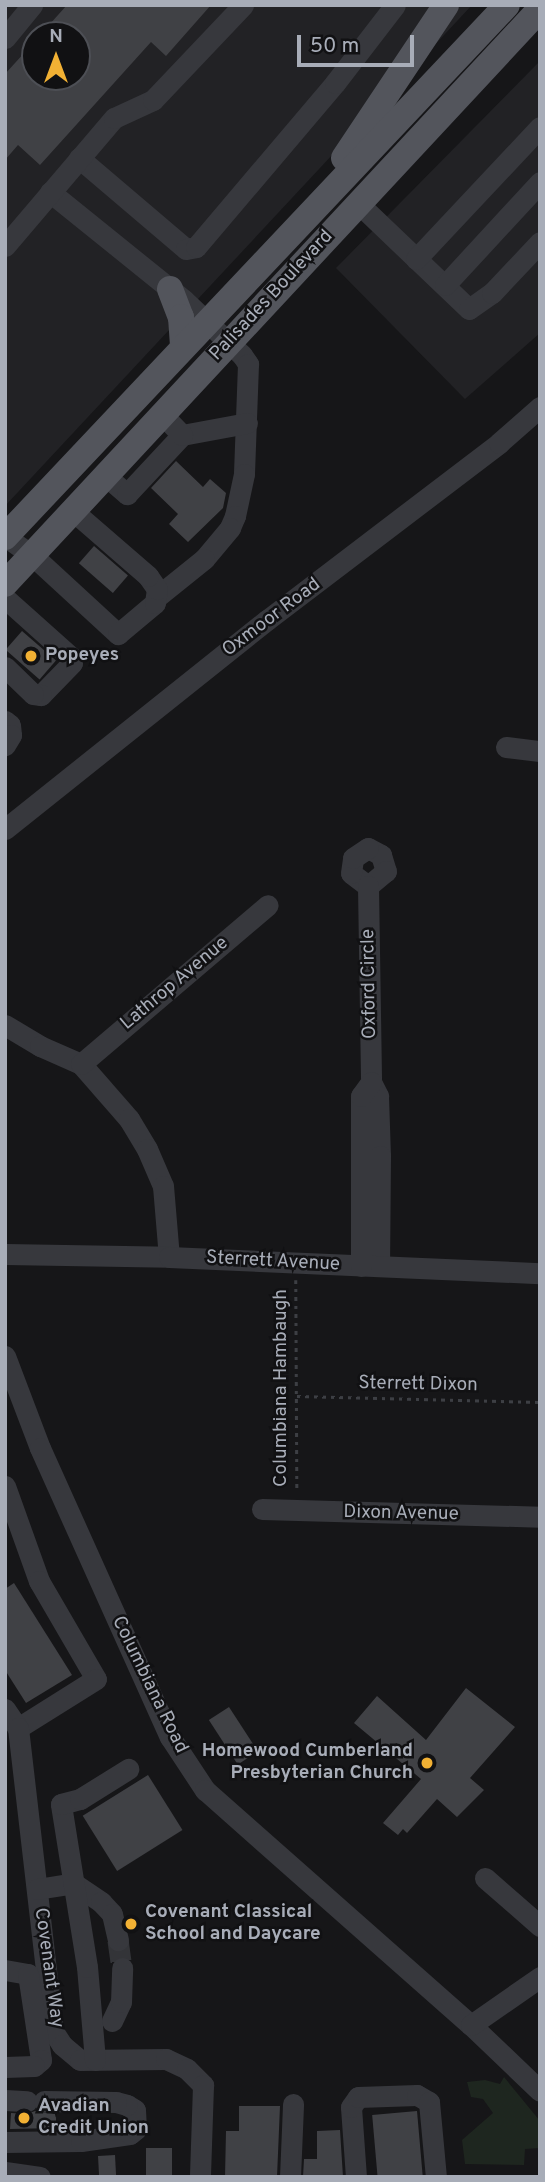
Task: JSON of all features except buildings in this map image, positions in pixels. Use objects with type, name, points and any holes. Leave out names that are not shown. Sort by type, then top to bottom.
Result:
[{"type":"main road","points":[[305,217],[446,5]]},
{"type":"main road","name":"Palisades Boulevard","points":[[6,537],[507,5]]},
{"type":"main road","name":"Palisades Boulevard","points":[[5,584],[534,18]]},
{"type":"main road","points":[[170,289],[181,317],[183,348]]},
{"type":"street","points":[[5,38],[32,5]]},
{"type":"street","points":[[5,246],[114,118],[153,100],[243,5]]},
{"type":"street","points":[[79,158],[186,249],[196,247],[335,83],[395,5]]},
{"type":"street","points":[[416,259],[540,127]]},
{"type":"street","points":[[444,285],[540,182]]},
{"type":"street","points":[[6,537],[32,555],[118,634],[150,609],[158,596],[204,559],[230,528],[244,474],[248,364],[229,342],[170,289],[50,192]]},
{"type":"street","points":[[359,204],[469,309],[492,293],[540,242]]},
{"type":"street","name":"Oxmoor Road","points":[[5,829],[267,620],[499,443],[540,407]]},
{"type":"street","points":[[162,414],[182,435]]},
{"type":"street","points":[[106,475],[127,494],[182,435],[247,423]]},
{"type":"street","points":[[72,512],[148,576],[157,589],[158,596]]},
{"type":"street","points":[[5,598],[71,657],[72,663],[41,695],[33,694],[5,667]]},
{"type":"street","points":[[5,721],[10,725],[11,735],[5,745]]},
{"type":"street","points":[[506,747],[540,751]]},
{"type":"street","name":"Oxford Circle","points":[[368,887],[371,1082],[361,1096],[371,1156],[370,1266]]},
{"type":"street","name":"Lathrop Avenue","points":[[81,1063],[268,905]]},
{"type":"street","points":[[5,1025],[40,1046],[81,1063],[129,1119],[147,1149],[163,1186],[169,1256]]},
{"type":"street","name":"Sterrett Avenue","points":[[5,1254],[169,1256],[540,1273]]},
{"type":"street","name":"Columbiana Road","points":[[5,1356],[40,1448],[170,1737],[205,1790],[471,2025],[540,2091]]},
{"type":"street","points":[[5,1486],[39,1581],[96,1679],[18,1728],[5,1709]]},
{"type":"street","name":"Dixon Avenue","points":[[262,1509],[540,1517]]},
{"type":"street","name":"Covenant Way","points":[[18,1728],[53,2031],[62,2045],[80,2060],[166,2059],[187,2068],[203,2085],[200,2177]]},
{"type":"street","points":[[95,2060],[92,2010],[61,1804],[79,1799],[128,1769]]},
{"type":"street","points":[[485,1878],[540,1926]]},
{"type":"street","points":[[37,1889],[73,1883],[101,1902],[112,1914],[118,1940]]},
{"type":"street","points":[[112,2021],[121,2002],[122,1968]]},
{"type":"street","points":[[5,1970],[28,1974],[41,2060],[34,2066],[5,2067]]},
{"type":"street","points":[[471,2025],[540,1977]]},
{"type":"street","points":[[356,2177],[351,2108],[358,2097],[416,2095],[429,2102],[436,2177]]},
{"type":"street","points":[[5,2100],[116,2102],[135,2110],[136,2129],[130,2134],[81,2141],[14,2142],[23,2174]]},
{"type":"street","points":[[290,2177],[293,2104]]},
{"type":"path","name":"Columbiana Hambaugh","points":[[295,1263],[297,1512]]},
{"type":"path","name":"Sterrett Dixon","points":[[297,1396],[540,1402]]},
{"type":"shaded area","points":[[5,5],[472,5],[5,506]]},
{"type":"shaded area","points":[[540,61],[540,333],[465,399],[336,268]]},
{"type":"shaded area","points":[[504,2077],[540,2121],[540,2148],[525,2149],[524,2165],[465,2164],[462,2140],[493,2113],[483,2099],[471,2097],[467,2082],[485,2080],[500,2084]]},
{"type":"tunnel","points":[[118,1940],[122,1968]]},
{"type":"place","name":"Popeyes","points":[[31,656]]},
{"type":"place","name":"Homewood Cumberland Presbyterian Church","points":[[427,1763]]},
{"type":"place","name":"Covenant Classical School and Daycare","points":[[131,1924]]},
{"type":"place","name":"Avadian Credit Union","points":[[24,2118]]}]
